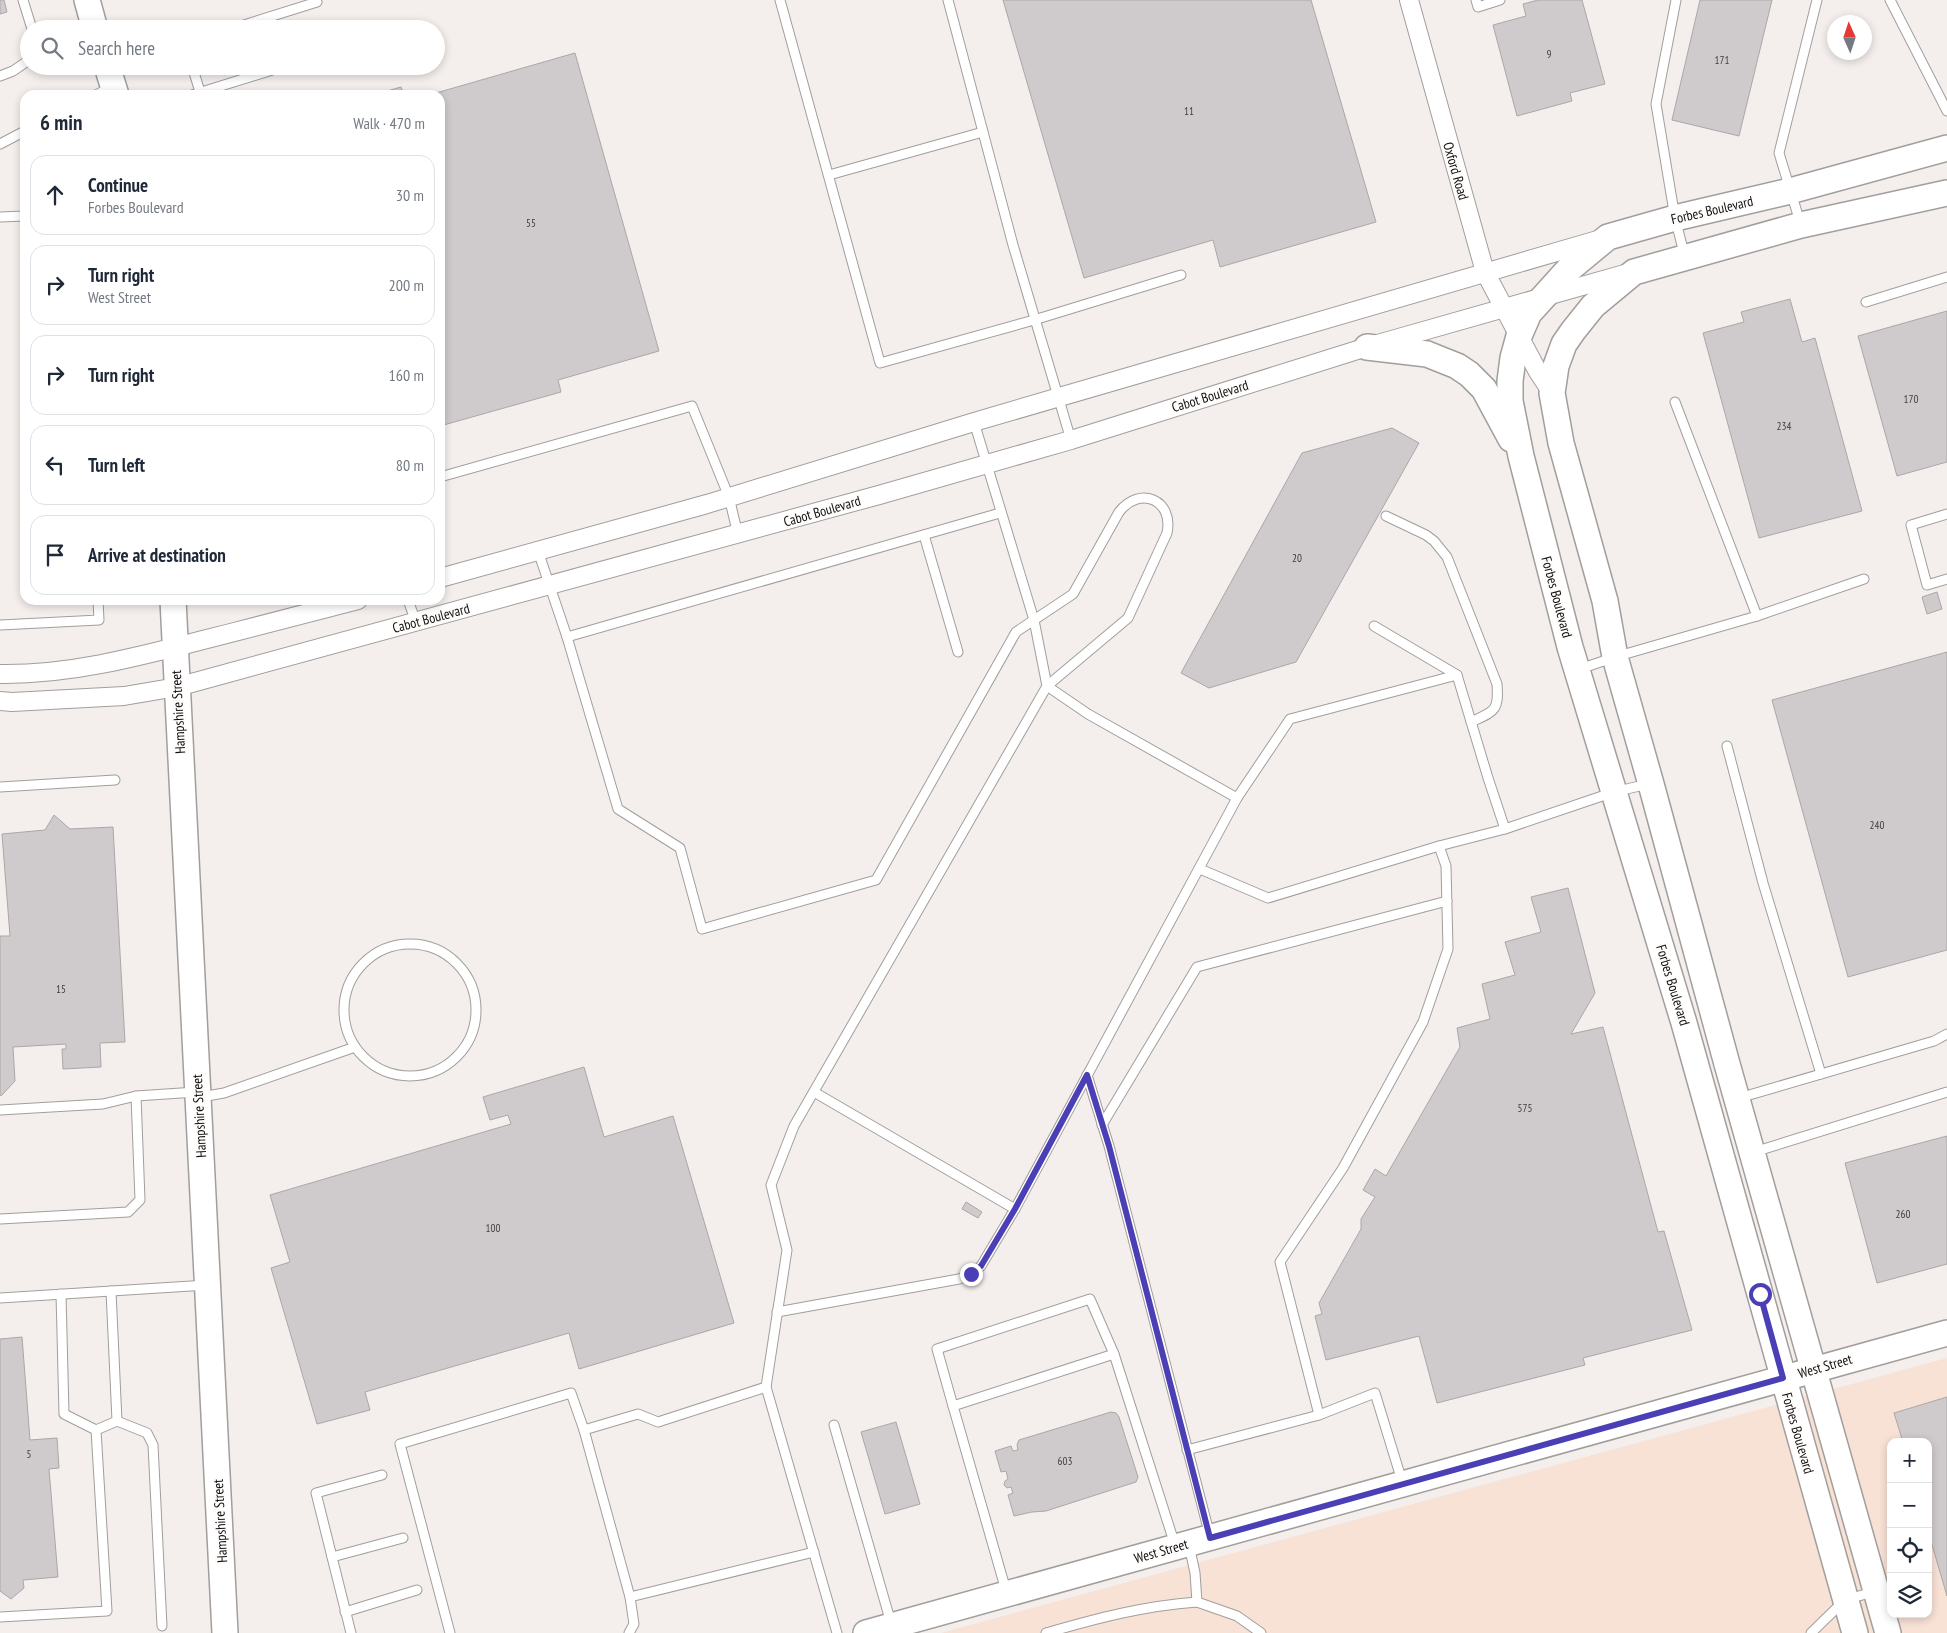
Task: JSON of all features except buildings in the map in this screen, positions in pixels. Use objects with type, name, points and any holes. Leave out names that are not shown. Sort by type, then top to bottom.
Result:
[{"type":"street","points":[[87,0],[93,20]]},
{"type":"street","name":"Oxford Road","points":[[1408,0],[1485,272],[1519,336]]},
{"type":"street","name":"Forbes Boulevard","points":[[1888,1633],[1812,1370],[1736,1141],[1684,1022],[1577,670],[1520,456],[1510,400],[1513,358],[1519,336],[1530,313],[1568,270],[1608,237],[1675,218],[1790,191],[1947,148]]},
{"type":"street","name":"Forbes Boulevard","points":[[1855,1633],[1783,1378],[1736,1141],[1736,1099],[1651,784],[1614,657],[1605,601],[1561,443],[1552,393],[1556,366],[1564,344],[1572,331],[1593,306],[1634,272],[1801,225],[1947,193]]},
{"type":"street","points":[[445,577],[729,497],[1058,397],[1608,237]]},
{"type":"street","name":"Cabot Boulevard","points":[[0,701],[124,696],[177,688],[738,535],[1071,440],[1367,347],[1634,272]]},
{"type":"street","name":"Forbes Boulevard","points":[[1519,336],[1552,393]]},
{"type":"street","points":[[1367,347],[1427,354],[1456,366],[1469,374],[1484,389],[1520,456]]},
{"type":"street","name":"Hampshire Street","points":[[173,605],[225,1633]]},
{"type":"street","points":[[0,674],[82,668],[175,647],[339,605]]},
{"type":"street","name":"West Street","points":[[866,1633],[1947,1333]]},
{"type":"lane","points":[[24,0],[30,20]]},
{"type":"lane","points":[[780,0],[880,363],[1034,320],[1181,275]]},
{"type":"lane","points":[[948,0],[1034,320],[1071,440]]},
{"type":"lane","points":[[1476,0],[1478,7],[1500,0]]},
{"type":"lane","points":[[1676,0],[1656,104],[1675,218],[1685,257]]},
{"type":"lane","points":[[1801,225],[1780,153],[1817,0]]},
{"type":"lane","points":[[1890,0],[1947,111]]},
{"type":"lane","points":[[260,20],[317,2]]},
{"type":"lane","points":[[0,76],[20,66]]},
{"type":"lane","points":[[194,75],[197,90]]},
{"type":"lane","points":[[210,90],[257,75]]},
{"type":"lane","points":[[829,175],[983,132]]},
{"type":"lane","points":[[0,144],[20,134]]},
{"type":"lane","points":[[0,217],[20,216]]},
{"type":"lane","points":[[1866,302],[1947,277]]},
{"type":"lane","points":[[1675,402],[1757,616]]},
{"type":"lane","points":[[445,476],[692,406],[729,497],[738,535]]},
{"type":"lane","points":[[974,422],[1000,513],[1034,620],[1047,686],[1088,714],[1237,798]]},
{"type":"lane","points":[[538,551],[567,637],[618,809],[680,848],[702,929],[876,880],[1016,632],[1074,594],[1125,504],[1132,500],[1150,498],[1158,502],[1168,516],[1168,533],[1128,618],[1047,686],[794,1126],[771,1185],[787,1250],[766,1387],[837,1633]]},
{"type":"lane","points":[[567,637],[1000,513]]},
{"type":"lane","points":[[1947,514],[1912,525],[1927,585],[1947,579]]},
{"type":"lane","points":[[1386,516],[1426,535],[1448,557],[1497,684],[1498,701],[1492,712],[1471,722]]},
{"type":"lane","points":[[924,535],[958,652]]},
{"type":"lane","points":[[1577,670],[1614,657],[1757,616],[1864,579]]},
{"type":"lane","points":[[0,625],[99,620],[98,605]]},
{"type":"lane","points":[[410,605],[416,622]]},
{"type":"lane","points":[[1374,626],[1458,675],[1505,829]]},
{"type":"lane","points":[[778,1312],[959,1279],[971,1274],[981,1266],[1015,1209],[1237,798],[1290,719],[1458,675]]},
{"type":"lane","points":[[1727,746],[1763,883],[1821,1074]]},
{"type":"lane","points":[[0,787],[115,780]]},
{"type":"lane","points":[[1200,869],[1268,898],[1439,846],[1505,829],[1614,792],[1651,784]]},
{"type":"lane","points":[[1319,1415],[1280,1262],[1342,1168],[1423,1022],[1448,949],[1446,866],[1439,846]]},
{"type":"lane","points":[[1102,1125],[1198,967],[1447,901]]},
{"type":"lane","points":[[400,945],[417,945],[448,956],[460,967],[469,981],[476,1013],[473,1030],[466,1044],[456,1058],[443,1068],[428,1074],[411,1076],[395,1074],[379,1069],[366,1060],[355,1047],[347,1032],[344,1016],[345,1000],[350,984],[358,970],[370,958],[384,950],[400,945]]},
{"type":"lane","points":[[1736,1099],[1934,1041],[1947,1034]]},
{"type":"lane","points":[[0,1110],[104,1104],[136,1096],[224,1093],[355,1047]]},
{"type":"lane","points":[[1087,1075],[1188,1450],[1192,1543],[1197,1602]]},
{"type":"lane","points":[[814,1092],[1015,1209]]},
{"type":"lane","points":[[1736,1141],[1947,1092]]},
{"type":"lane","points":[[0,1219],[128,1212],[140,1200],[136,1096]]},
{"type":"lane","points":[[0,1298],[208,1285]]},
{"type":"lane","points":[[111,1291],[117,1421]]},
{"type":"lane","points":[[61,1294],[64,1414],[96,1430],[117,1421],[147,1433],[152,1445],[162,1626]]},
{"type":"lane","points":[[1007,1594],[937,1348],[1090,1299],[1192,1543]]},
{"type":"lane","points":[[953,1406],[1114,1354]]},
{"type":"lane","points":[[584,1430],[638,1414],[658,1422],[766,1387]]},
{"type":"lane","points":[[450,1633],[400,1444],[570,1393],[584,1430],[630,1597],[634,1624],[629,1633]]},
{"type":"lane","points":[[1188,1450],[1319,1415],[1375,1393],[1403,1484]]},
{"type":"lane","points":[[834,1425],[892,1626]]},
{"type":"lane","points":[[0,1617],[107,1611],[96,1430]]},
{"type":"lane","points":[[351,1633],[316,1493],[382,1475]]},
{"type":"lane","points":[[332,1557],[403,1538]]},
{"type":"lane","points":[[630,1597],[814,1552]]},
{"type":"lane","points":[[345,1612],[417,1590]]},
{"type":"lane","points":[[1811,1633],[1845,1600],[1876,1591]]},
{"type":"lane","points":[[1046,1633],[1106,1616],[1161,1604],[1197,1602],[1237,1616],[1261,1633]]},
{"type":"shaded area","points":[[1947,1358],[1947,1633],[941,1633]]},
{"type":"route","points":[[971,1274],[981,1266],[1015,1209],[1087,1075],[1109,1146],[1210,1538],[1783,1378],[1760,1294]]}]
